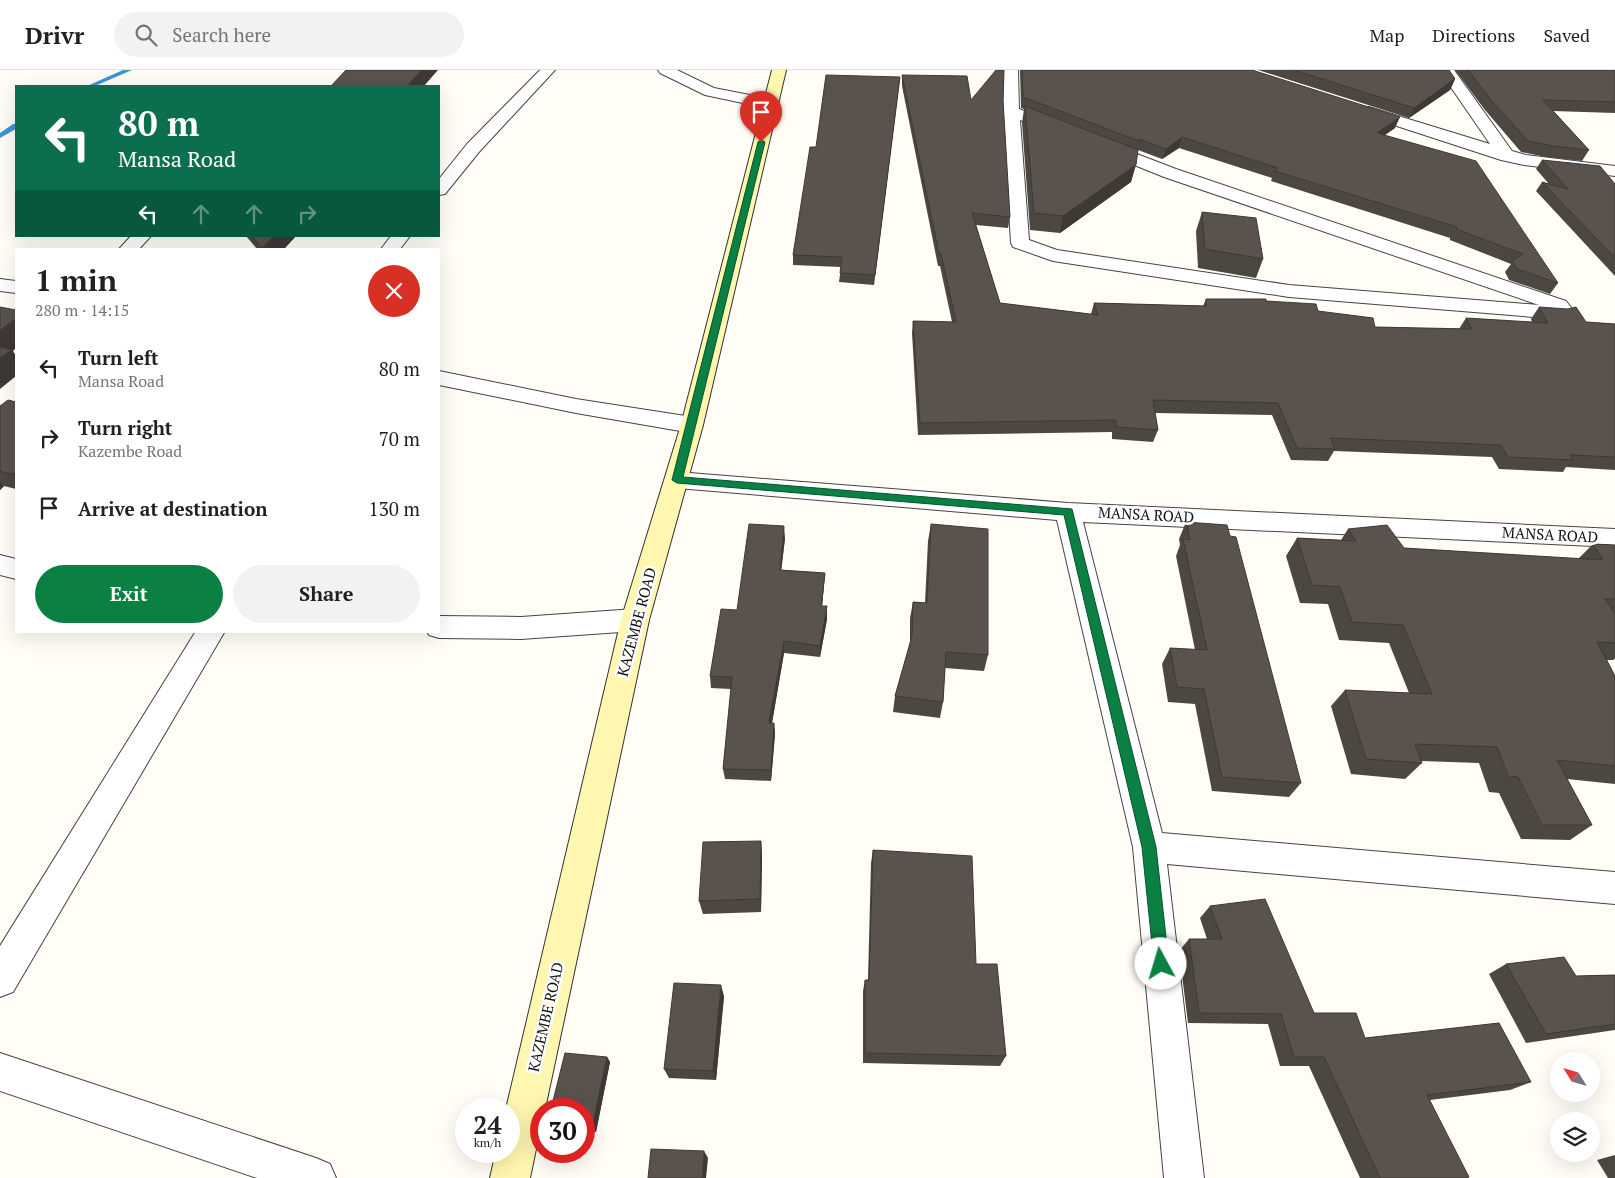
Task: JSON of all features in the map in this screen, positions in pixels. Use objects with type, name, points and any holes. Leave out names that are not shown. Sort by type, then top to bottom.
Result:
[{"type":"main road","name":"KAZEMBE ROAD","points":[[510,1178],[635,620],[692,425],[779,70]]},
{"type":"street","points":[[440,189],[473,148],[548,70]]},
{"type":"street","points":[[665,70],[710,92],[771,104]]},
{"type":"street","points":[[1011,70],[1011,111],[1020,243],[1053,255],[1289,291],[1559,313],[1563,310],[1559,305],[1552,302],[1170,173],[1090,142]]},
{"type":"street","points":[[1446,70],[1507,156]]},
{"type":"street","points":[[1349,106],[1507,156],[1546,164],[1615,171]]},
{"type":"street","points":[[1011,111],[1073,135]]},
{"type":"street","points":[[129,248],[141,237]]},
{"type":"street","points":[[391,248],[400,237]]},
{"type":"street","points":[[0,285],[15,287]]},
{"type":"street","points":[[440,378],[576,406],[692,425]]},
{"type":"street","name":"MANSA ROAD","points":[[677,480],[1068,512],[1615,538]]},
{"type":"street","points":[[1068,512],[1149,847],[1184,1178]]},
{"type":"street","points":[[0,565],[15,569]]},
{"type":"street","points":[[440,627],[521,628],[635,620]]},
{"type":"street","points":[[0,979],[209,633]]},
{"type":"street","points":[[1149,847],[1615,888]]},
{"type":"street","points":[[0,1072],[316,1178]]},
{"type":"building","points":[[346,70],[421,70],[408,85],[332,85]]},
{"type":"building","points":[[996,70],[1004,70],[1003,100],[1010,217],[972,213],[1000,303],[1098,315],[1094,303],[1206,306],[1206,299],[1266,299],[1266,301],[1316,304],[1318,311],[1373,318],[1375,327],[1472,329],[1466,318],[1548,323],[1539,307],[1568,309],[1576,307],[1586,322],[1615,324],[1615,457],[1570,455],[1573,460],[1508,457],[1501,445],[1330,438],[1335,449],[1297,448],[1278,403],[1153,400],[1158,430],[1116,427],[1116,420],[920,423],[913,321],[956,322],[941,254],[939,254],[902,75],[967,76],[971,100]]},
{"type":"building","points":[[1022,70],[1252,70],[1400,117],[1377,133],[1476,161],[1558,283],[1517,269],[1512,261],[1523,254],[1456,229],[1457,227],[1275,171],[1278,168],[1182,137],[1166,149],[1139,139],[1139,141],[1023,97]]},
{"type":"building","points":[[1294,70],[1449,70],[1455,79],[1414,108]]},
{"type":"building","points":[[1468,70],[1615,70],[1615,102],[1543,100],[1589,150],[1528,141],[1491,100]]},
{"type":"building","points":[[826,75],[900,77],[875,275],[840,273],[842,257],[793,255],[810,147],[816,147]]},
{"type":"building","points":[[1025,106],[1138,150],[1136,165],[1063,216],[1034,213]]},
{"type":"building","points":[[1542,160],[1600,166],[1615,184],[1615,258],[1542,182],[1568,189]]},
{"type":"building","points":[[1202,212],[1256,218],[1263,259],[1205,249]]},
{"type":"building","points":[[253,237],[273,237],[262,248]]},
{"type":"building","points":[[0,307],[15,310],[15,319],[0,330]]},
{"type":"building","points":[[0,347],[12,350],[0,358]]},
{"type":"building","points":[[8,400],[15,402],[15,475],[0,471],[0,406]]},
{"type":"building","points":[[1186,522],[1227,525],[1230,536],[1236,537],[1301,783],[1222,777],[1204,689],[1177,687],[1170,648],[1207,650],[1183,539],[1190,540]]},
{"type":"building","points":[[749,524],[784,526],[780,570],[825,573],[821,606],[827,606],[820,646],[784,641],[769,723],[774,723],[771,770],[723,769],[732,677],[710,676],[721,609],[737,610]]},
{"type":"building","points":[[931,524],[988,529],[988,655],[946,652],[943,702],[895,696],[912,636],[913,602],[927,603]]},
{"type":"building","points":[[1387,525],[1404,548],[1603,560],[1593,544],[1615,545],[1615,599],[1605,599],[1615,614],[1615,643],[1597,642],[1615,676],[1615,766],[1557,760],[1592,825],[1542,825],[1518,777],[1508,776],[1497,747],[1415,744],[1422,763],[1366,759],[1345,690],[1432,694],[1403,625],[1352,622],[1340,587],[1312,585],[1297,538],[1356,541],[1348,529]]},
{"type":"building","points":[[761,841],[760,899],[699,901],[703,842]]},
{"type":"building","points":[[873,850],[972,856],[976,964],[997,964],[1006,1056],[865,1053],[865,980],[869,980]]},
{"type":"building","points":[[1265,899],[1314,1013],[1356,1013],[1365,1038],[1499,1023],[1531,1082],[1427,1095],[1469,1177],[1380,1178],[1324,1057],[1294,1057],[1281,1014],[1199,1013],[1189,939],[1222,939],[1210,906]]},
{"type":"building","points":[[1564,957],[1576,976],[1615,975],[1615,1024],[1546,1034],[1506,964]]},
{"type":"building","points":[[674,983],[721,985],[713,1071],[664,1069]]},
{"type":"building","points":[[565,1053],[607,1057],[595,1114],[595,1098],[554,1098]]},
{"type":"building","points":[[651,1149],[704,1151],[702,1178],[648,1178]]},
{"type":"waterway","points":[[92,85],[129,70]]},
{"type":"waterway","points":[[0,136],[15,127]]},
{"type":"route","points":[[761,142],[677,480],[1068,512],[1149,847],[1161,964]]}]
